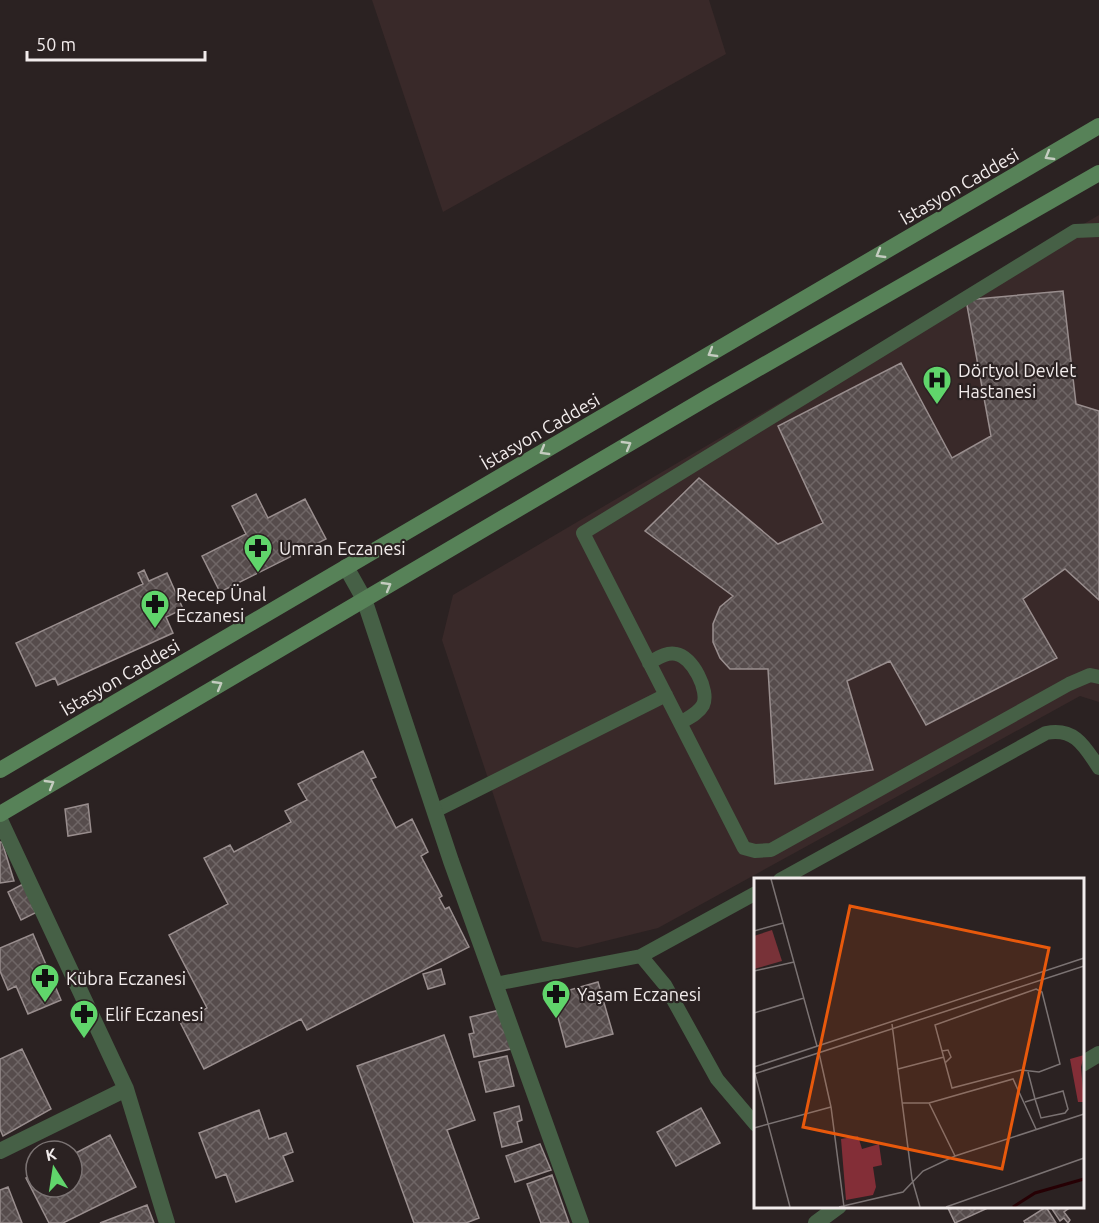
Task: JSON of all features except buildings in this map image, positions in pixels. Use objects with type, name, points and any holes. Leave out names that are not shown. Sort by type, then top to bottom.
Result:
[{"type":"main road","name":"İstasyon Caddesi","points":[[0,770],[1099,126]]},
{"type":"main road","points":[[0,813],[710,396],[1099,173]]},
{"type":"street","points":[[346,567],[364,599],[495,984],[581,1223]]},
{"type":"street","points":[[0,820],[126,1089],[167,1223]]},
{"type":"street","points":[[1084,1063],[1099,1054]]},
{"type":"street","points":[[0,1151],[126,1089]]},
{"type":"street","points":[[816,1223],[836,1208]]},
{"type":"lane","points":[[1099,230],[1075,231],[583,533],[744,848],[763,852],[771,850],[1069,684],[1090,675],[1099,677]]},
{"type":"lane","points":[[649,663],[669,654],[685,657],[703,687],[705,700],[702,707],[680,723]]},
{"type":"lane","points":[[435,811],[666,695]]},
{"type":"lane","points":[[782,878],[1046,733],[1063,732],[1073,735],[1082,741],[1099,768]]},
{"type":"lane","points":[[495,984],[641,956],[754,894]]},
{"type":"lane","points":[[641,956],[665,985],[717,1079],[754,1123]]},
{"type":"shaded area","points":[[372,0],[709,0],[726,54],[443,212]]},
{"type":"shaded area","name":"Dörtyol Devlet Hastanesi","points":[[1099,215],[1099,702],[1080,696],[658,928],[577,948],[542,941],[442,640],[453,595]]},
{"type":"place","name":"Dörtyol Devlet Hastanesi","points":[[937,406]]},
{"type":"place","name":"Umran Eczanesi","points":[[258,574]]},
{"type":"place","name":"Recep Ünal Eczanesi","points":[[155,630]]},
{"type":"place","name":"Kübra Eczanesi","points":[[45,1004]]},
{"type":"place","name":"Yaşam Eczanesi","points":[[556,1020]]},
{"type":"place","name":"Elif Eczanesi","points":[[84,1040]]}]
